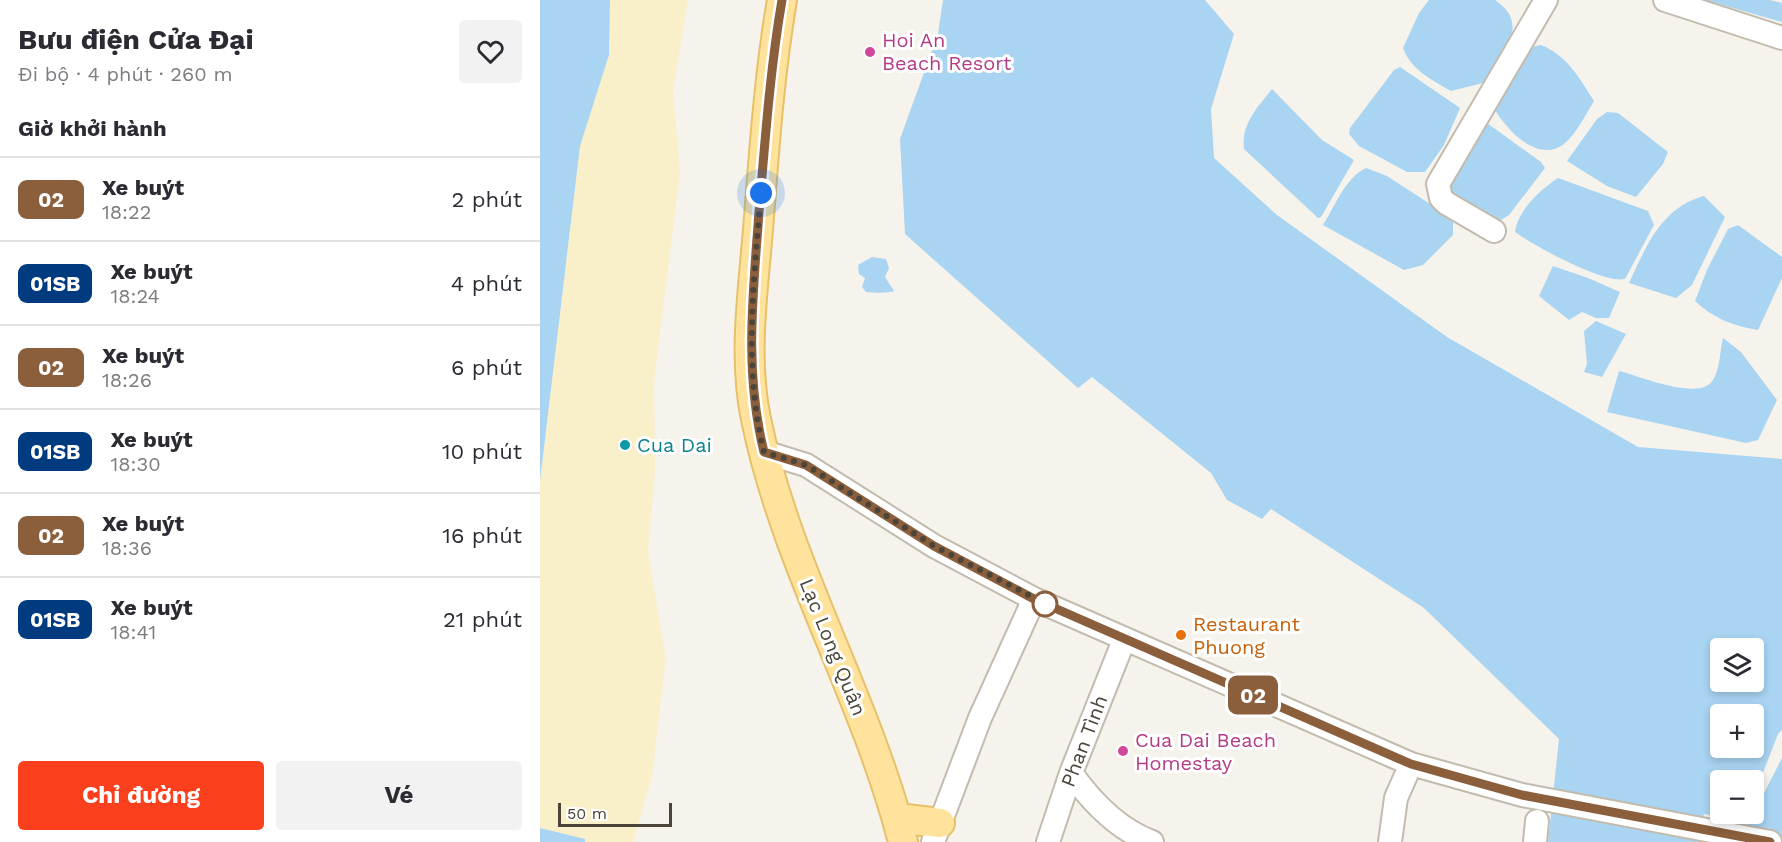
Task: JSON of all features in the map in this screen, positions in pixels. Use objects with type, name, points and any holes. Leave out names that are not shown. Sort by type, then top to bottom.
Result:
[{"type":"main road","name":"Lạc Long Quân","points":[[782,0],[766,126],[752,304],[751,376],[755,417],[792,542],[864,723],[900,830]]},
{"type":"main road","points":[[900,830],[937,833]]},
{"type":"street","points":[[1494,231],[1446,203],[1441,198],[1438,184],[1546,0]]},
{"type":"street","points":[[1665,0],[1782,38]]},
{"type":"street","points":[[764,452],[806,465],[934,546],[1034,599],[1411,764],[1528,795],[1770,842]]},
{"type":"street","points":[[937,833],[980,718],[1034,599]]},
{"type":"street","name":"Phan Tình","points":[[1048,842],[1071,773],[1124,640]]},
{"type":"street","points":[[1390,842],[1396,798],[1411,764]]},
{"type":"street","points":[[1071,773],[1087,795],[1116,821],[1152,842]]},
{"type":"sand","points":[[610,0],[688,0],[673,91],[680,173],[654,382],[655,470],[648,552],[666,659],[652,776],[633,842],[585,842],[584,839],[540,828],[540,481],[580,146],[609,55]]},
{"type":"water","points":[[540,0],[610,0],[609,55],[580,146],[540,481]]},
{"type":"water","points":[[943,0],[1205,0],[1234,34],[1211,109],[1214,158],[1277,215],[1447,337],[1638,447],[1782,459],[1782,730],[1778,734],[1764,770],[1710,770],[1710,815],[1704,814],[1697,840],[1701,842],[1548,842],[1559,739],[1424,608],[1271,509],[1262,519],[1227,500],[1211,473],[1092,377],[1078,388],[905,234],[900,139],[938,34]]},
{"type":"water","points":[[1429,0],[1495,0],[1506,10],[1512,20],[1510,41],[1483,83],[1451,91],[1423,74],[1407,56],[1403,48],[1419,13]]},
{"type":"water","points":[[1705,0],[1770,0],[1782,3],[1782,22]]},
{"type":"water","points":[[1541,45],[1566,61],[1594,101],[1564,144],[1554,149],[1544,150],[1524,142],[1515,135],[1495,110],[1500,91],[1531,47]]},
{"type":"water","points":[[1400,67],[1460,108],[1444,145],[1425,172],[1407,172],[1359,146],[1349,134],[1350,128],[1394,70]]},
{"type":"water","points":[[1272,89],[1322,140],[1354,160],[1321,217],[1318,218],[1244,149],[1248,124]]},
{"type":"water","points":[[1607,112],[1618,113],[1668,152],[1663,164],[1636,197],[1607,186],[1567,161],[1597,119]]},
{"type":"water","points":[[1487,123],[1541,162],[1545,168],[1509,215],[1501,220],[1448,193],[1448,182]]},
{"type":"water","points":[[1366,168],[1387,176],[1453,219],[1453,235],[1423,265],[1404,270],[1323,225],[1347,185]]},
{"type":"water","points":[[1558,178],[1648,211],[1654,225],[1625,279],[1602,276],[1586,270],[1537,246],[1515,232],[1525,208],[1544,188]]},
{"type":"water","points":[[1704,196],[1725,217],[1692,285],[1676,298],[1629,283],[1649,242],[1666,219],[1677,209]]},
{"type":"water","points":[[1738,225],[1782,257],[1782,278],[1758,330],[1724,320],[1695,301],[1707,270],[1728,229]]},
{"type":"water","points":[[872,257],[886,259],[889,268],[885,277],[894,291],[866,292],[862,287],[865,278],[859,274],[858,265]]},
{"type":"water","points":[[1553,266],[1620,292],[1609,318],[1596,318],[1582,312],[1569,320],[1539,296]]},
{"type":"water","points":[[1596,321],[1626,334],[1602,377],[1584,372],[1587,364],[1584,331]]},
{"type":"water","points":[[1723,338],[1741,352],[1777,400],[1758,440],[1746,443],[1607,412],[1619,371],[1669,386],[1696,389],[1706,386],[1713,380],[1717,371]]},
{"type":"water","points":[[1782,758],[1782,837],[1745,830],[1748,824],[1764,824],[1764,793]]},
{"type":"water","points":[[540,828],[585,839],[585,842],[540,842]]},
{"type":"bus line","name":"02","points":[[782,0],[766,126],[752,304],[751,376],[755,417],[764,452],[806,465],[872,509],[934,546],[1034,599],[1411,764],[1522,795],[1727,832],[1770,842]]},
{"type":"place","name":"Hoi An Beach Resort","points":[[870,52]]},
{"type":"place","name":"Cua Dai","points":[[625,445]]},
{"type":"place","name":"Restaurant Phuong","points":[[1181,635]]},
{"type":"place","name":"Cua Dai Beach Homestay","points":[[1123,751]]},
{"type":"route","points":[[761,193],[752,304],[751,376],[755,417],[764,452],[806,465],[872,509],[934,546],[1052,607],[1045,604]]}]
